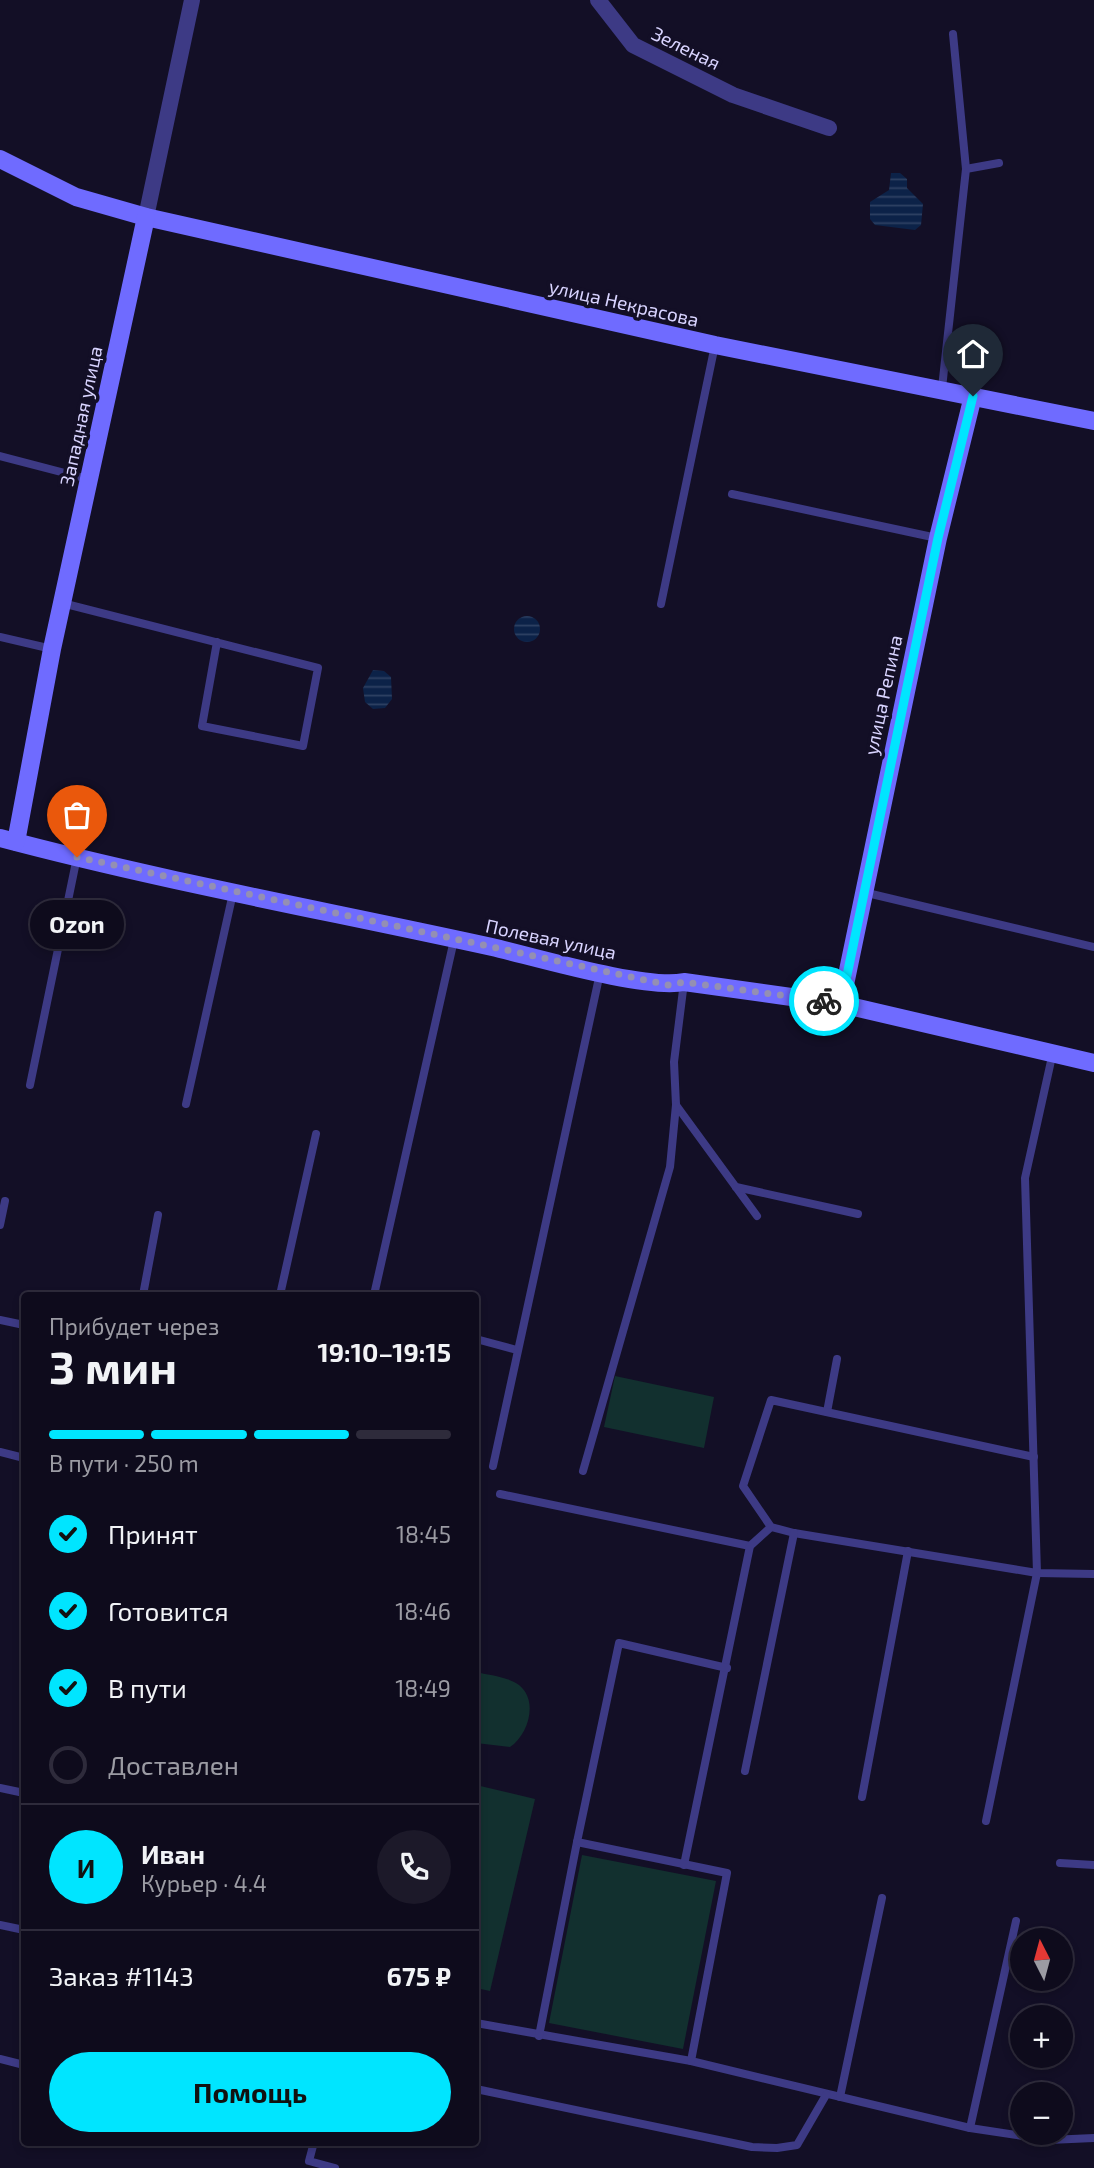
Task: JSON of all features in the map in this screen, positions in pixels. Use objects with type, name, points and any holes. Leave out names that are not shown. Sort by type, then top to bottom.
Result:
[{"type":"street","name":"Западная улица","points":[[8,840],[52,649],[192,0]]},
{"type":"street","name":"Зеленая","points":[[598,0],[633,45],[733,95],[829,128]]},
{"type":"street","name":"улица Некрасова","points":[[0,159],[76,197],[146,217],[715,345],[942,388],[1094,421]]},
{"type":"street","name":"улица Репина","points":[[841,1004],[938,538],[973,396]]},
{"type":"street","name":"Полевая улица","points":[[8,840],[233,893],[668,985],[684,982],[841,1004],[1094,1063]]},
{"type":"lane","points":[[942,388],[966,169],[953,34]]},
{"type":"lane","points":[[966,169],[999,163]]},
{"type":"lane","points":[[661,604],[715,345]]},
{"type":"lane","points":[[0,456],[89,479]]},
{"type":"lane","points":[[732,494],[938,538]]},
{"type":"lane","points":[[62,603],[217,642],[318,668],[303,746],[202,726],[217,642]]},
{"type":"lane","points":[[0,637],[52,649]]},
{"type":"lane","points":[[30,1085],[77,857]]},
{"type":"lane","points":[[863,892],[1094,947]]},
{"type":"lane","points":[[186,1104],[233,893]]},
{"type":"lane","points":[[375,1292],[454,939]]},
{"type":"lane","points":[[493,1466],[600,971]]},
{"type":"lane","points":[[583,1471],[670,1167],[676,1105],[674,1062],[684,982]]},
{"type":"lane","points":[[986,1821],[1037,1573],[1025,1178],[1053,1052]]},
{"type":"lane","points":[[676,1105],[757,1216]]},
{"type":"lane","points":[[281,1292],[316,1134]]},
{"type":"lane","points":[[736,1187],[858,1214]]},
{"type":"lane","points":[[0,1225],[5,1201]]},
{"type":"lane","points":[[144,1292],[158,1215]]},
{"type":"lane","points":[[0,1320],[21,1324]]},
{"type":"lane","points":[[479,1340],[516,1350]]},
{"type":"lane","points":[[827,1412],[837,1359]]},
{"type":"lane","points":[[1034,1457],[771,1400],[743,1486],[771,1527],[794,1533],[1037,1573],[1094,1574]]},
{"type":"lane","points":[[0,1452],[21,1457]]},
{"type":"lane","points":[[500,1494],[750,1546]]},
{"type":"lane","points":[[684,1864],[727,1668],[750,1546],[771,1527]]},
{"type":"lane","points":[[745,1771],[794,1533]]},
{"type":"lane","points":[[862,1797],[908,1551]]},
{"type":"lane","points":[[539,2036],[620,1643],[727,1668]]},
{"type":"lane","points":[[0,1788],[21,1792]]},
{"type":"lane","points":[[577,1842],[727,1873],[691,2062]]},
{"type":"lane","points":[[1060,1863],[1094,1865]]},
{"type":"lane","points":[[840,2097],[882,1898]]},
{"type":"lane","points":[[970,2128],[1016,1921]]},
{"type":"lane","points":[[0,1925],[21,1929]]},
{"type":"lane","points":[[479,2024],[691,2062],[970,2128],[1049,2140],[1094,2138]]},
{"type":"lane","points":[[0,2059],[21,2064]]},
{"type":"lane","points":[[479,2090],[752,2147],[777,2148],[797,2144],[826,2095]]},
{"type":"lane","points":[[313,2146],[309,2161],[335,2168]]},
{"type":"green space","points":[[615,1376],[714,1397],[704,1448],[604,1427]]},
{"type":"green space","points":[[479,1673],[510,1680],[519,1685],[529,1700],[526,1726],[510,1747],[479,1743]]},
{"type":"green space","points":[[479,1786],[535,1799],[490,1991],[479,1989]]},
{"type":"green space","points":[[582,1855],[716,1881],[683,2049],[549,2023]]},
{"type":"water","points":[[891,173],[900,173],[907,179],[907,188],[923,204],[921,225],[915,230],[875,225],[870,219],[870,202],[889,190]]},
{"type":"water","points":[[527,616],[536,620],[540,629],[536,638],[527,642],[518,638],[514,629],[518,620]]},
{"type":"water","points":[[373,670],[384,671],[391,677],[392,699],[385,708],[373,709],[365,702],[363,688]]},
{"type":"way so far","points":[[77,857],[233,893],[668,985],[684,982],[824,1001]]},
{"type":"place","name":"Ozon","points":[[77,857]]},
{"type":"route","points":[[824,1001],[841,1004],[938,538],[973,396]]}]
